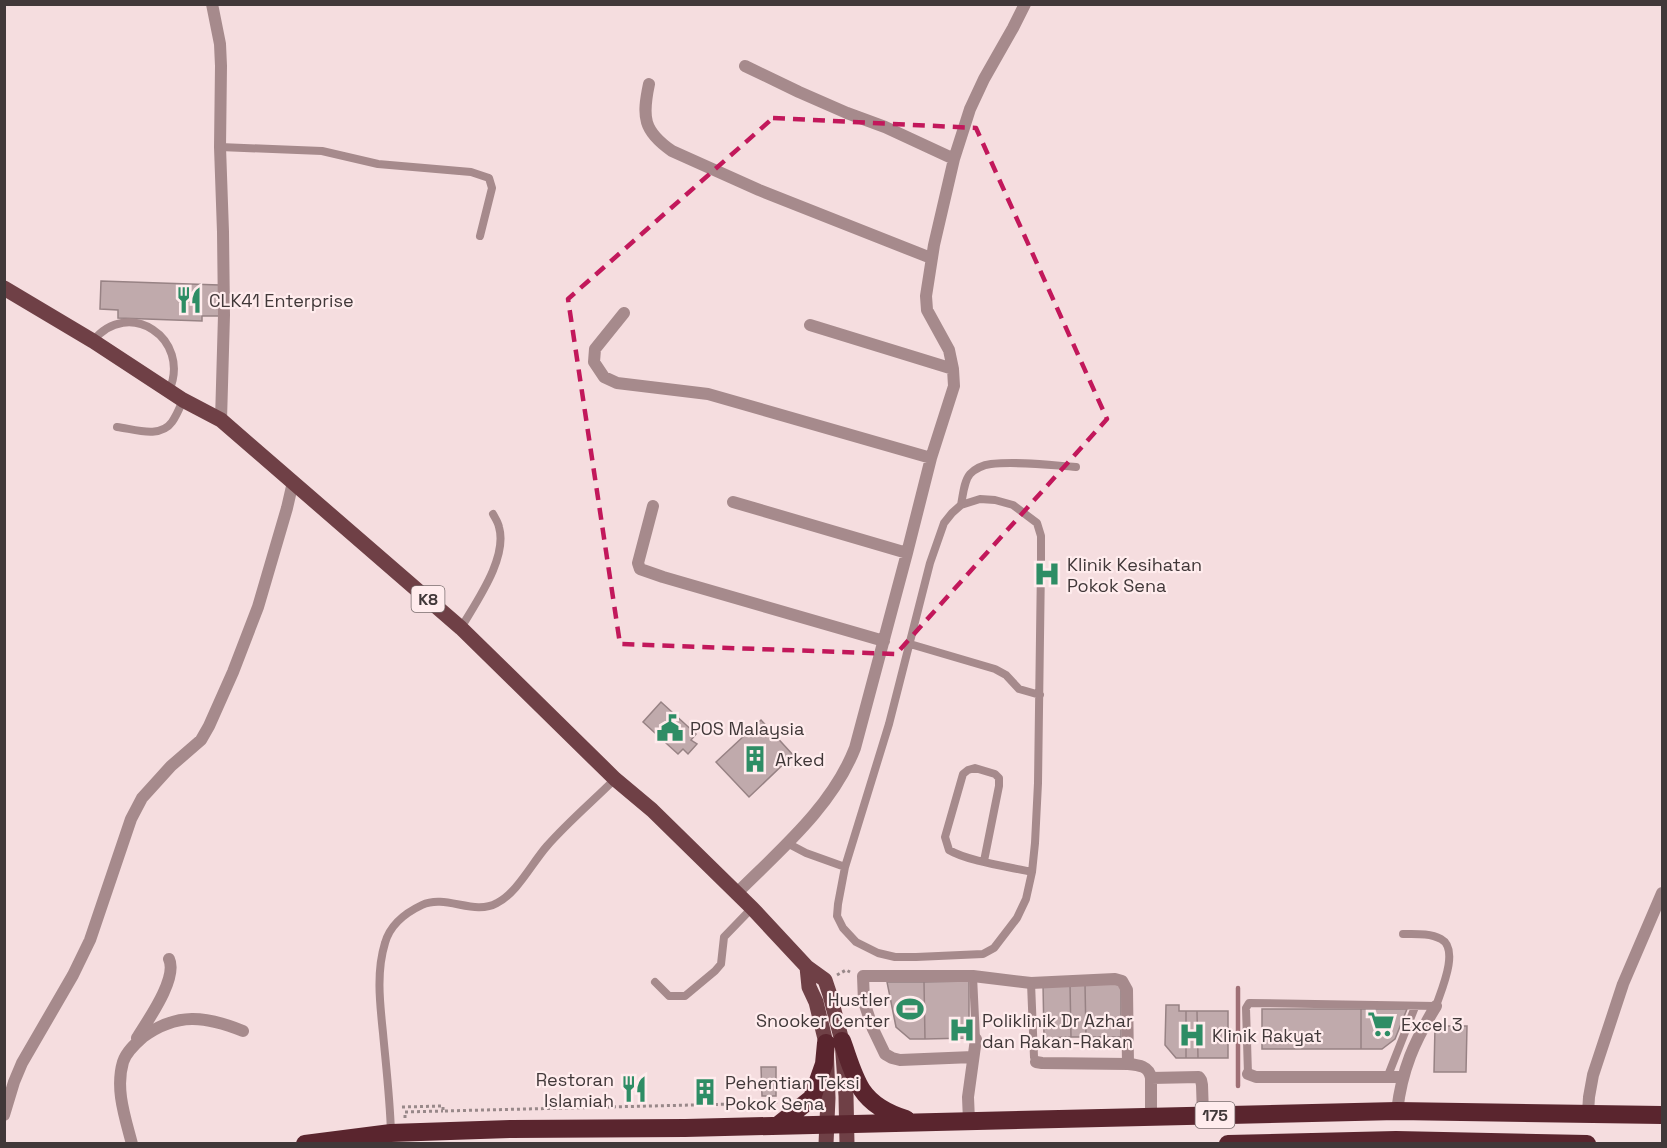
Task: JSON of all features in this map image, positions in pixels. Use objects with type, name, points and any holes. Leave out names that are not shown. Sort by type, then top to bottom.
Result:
[{"type":"highway","points":[[834,1042],[862,1090],[884,1109],[913,1122]]},
{"type":"highway","points":[[777,1126],[812,1098],[834,1042]]},
{"type":"highway","name":"175","points":[[305,1143],[391,1133],[511,1128],[673,1128],[1397,1111],[1662,1115]]},
{"type":"highway","name":"175","points":[[1228,1143],[1396,1140],[1451,1143],[1587,1143]]},
{"type":"main road","name":"K8","points":[[4,288],[93,341],[183,400],[222,420],[461,628],[615,779],[652,810],[752,908],[807,967],[825,980]]},
{"type":"main road","points":[[807,967],[810,987],[834,1042],[826,1143]]},
{"type":"main road","points":[[825,980],[830,994],[847,1143]]},
{"type":"street","points":[[212,4],[220,45],[220,147],[224,232],[222,420]]},
{"type":"street","points":[[736,894],[817,811],[847,768],[855,748],[931,458],[954,386],[949,350],[927,310],[926,296],[931,258],[954,159],[970,109],[1025,4]]},
{"type":"street","points":[[745,66],[827,105],[885,127],[954,159]]},
{"type":"street","points":[[649,84],[644,106],[646,121],[652,134],[672,151],[759,190],[931,258]]},
{"type":"street","points":[[624,313],[595,349],[594,362],[604,377],[617,383],[708,394],[931,458]]},
{"type":"street","points":[[810,325],[953,369]]},
{"type":"street","points":[[4,1115],[22,1063],[73,975],[90,940],[131,819],[142,798],[171,766],[201,740],[209,726],[258,607],[293,482]]},
{"type":"street","points":[[733,502],[907,553]]},
{"type":"street","points":[[653,506],[638,563],[640,569],[884,641]]},
{"type":"street","points":[[1588,1113],[1593,1075],[1623,984],[1662,893]]},
{"type":"street","points":[[132,1143],[121,1102],[123,1060],[167,984],[172,971],[170,959]]},
{"type":"street","points":[[973,1057],[900,1060],[885,1054],[864,1002],[863,976],[973,976],[1031,983],[1114,979],[1122,981],[1127,990],[1128,1064]]},
{"type":"street","points":[[1397,1111],[1402,1077],[1417,1041],[1436,1006]]},
{"type":"street","points":[[134,1044],[168,1022],[192,1019],[212,1020],[243,1031]]},
{"type":"street","points":[[969,1121],[968,1097],[976,1039]]},
{"type":"street","points":[[1036,1062],[1128,1064],[1145,1068],[1150,1072],[1151,1078],[1151,1117]]},
{"type":"street","points":[[1248,1074],[1256,1077],[1402,1077]]},
{"type":"street","points":[[1151,1078],[1199,1077],[1202,1080],[1203,1115]]},
{"type":"lane","points":[[220,147],[322,151],[378,164],[471,172],[489,178],[492,188],[480,236]]},
{"type":"lane","points":[[93,341],[100,333],[112,326],[127,323],[141,324],[155,330],[165,341],[172,354],[175,368],[169,391]]},
{"type":"lane","points":[[117,427],[154,432],[161,430],[171,424],[183,400]]},
{"type":"lane","points":[[961,505],[968,476],[979,467],[990,464],[1008,464],[1076,467]]},
{"type":"lane","points":[[980,500],[995,500],[1013,505],[1037,523],[1041,536],[1040,695],[1038,783],[1032,872],[1026,899],[1017,918],[994,948],[982,954],[895,957],[878,953],[856,942],[843,928],[837,916],[837,904],[845,867],[889,724],[910,644],[930,563],[944,523],[952,513],[961,505],[980,500]]},
{"type":"lane","points":[[461,628],[488,581],[498,554],[501,542],[500,528],[494,514]]},
{"type":"lane","points":[[910,644],[995,669],[1006,675],[1019,689],[1040,695]]},
{"type":"lane","points":[[984,861],[999,778],[996,774],[975,768],[963,774],[945,837],[946,846],[956,855],[1032,872]]},
{"type":"lane","points":[[391,1133],[381,1010],[380,966],[385,941],[393,927],[406,914],[424,904],[454,903],[482,908],[495,905],[507,897],[548,845],[615,779]]},
{"type":"lane","points":[[787,843],[806,853],[845,867]]},
{"type":"lane","points":[[655,982],[669,996],[685,996],[716,971],[721,964],[724,937],[752,908]]},
{"type":"lane","points":[[1248,1074],[1246,1008],[1249,1003],[1436,1006],[1448,966],[1447,944],[1442,939],[1433,936],[1404,934]]},
{"type":"lane","points":[[973,976],[976,1039]]},
{"type":"lane","points":[[1031,983],[1036,1062]]},
{"type":"lane","points":[[1387,1077],[1415,1007]]},
{"type":"path","points":[[825,980],[846,970],[863,976]]},
{"type":"path","points":[[405,1112],[775,1103],[783,1098]]},
{"type":"path","points":[[390,1113],[400,1112],[400,1107],[443,1106],[443,1111]]},
{"type":"highlighted area","points":[[773,118],[976,128],[1107,419],[896,654],[620,644],[568,299]]},
{"type":"building","points":[[101,281],[219,285],[219,316],[202,316],[202,321],[118,318],[118,310],[100,309]]},
{"type":"building","name":"POS Malaysia","points":[[661,702],[696,734],[691,740],[697,744],[688,754],[683,749],[678,754],[643,722]]},
{"type":"building","name":"Arked","points":[[761,720],[793,755],[749,797],[716,762]]},
{"type":"building","points":[[969,981],[969,1038],[925,1039],[924,982]]},
{"type":"building","points":[[887,982],[924,982],[925,1039],[910,1039],[896,1027]]},
{"type":"building","points":[[1043,984],[1070,984],[1071,1037],[1044,1038]]},
{"type":"building","points":[[1070,984],[1085,984],[1086,1037],[1071,1037]]},
{"type":"building","points":[[1085,984],[1121,984],[1121,1037],[1086,1037]]},
{"type":"building","points":[[1166,1005],[1179,1005],[1179,1011],[1186,1011],[1186,1058],[1176,1058],[1165,1045]]},
{"type":"building","points":[[1262,1009],[1361,1009],[1361,1049],[1262,1049]]},
{"type":"building","name":"Excel 3","points":[[1361,1009],[1407,1009],[1395,1039],[1382,1049],[1361,1049]]},
{"type":"building","name":"Klinik Rakyat","points":[[1186,1011],[1197,1011],[1198,1058],[1186,1058]]},
{"type":"building","points":[[1197,1011],[1228,1011],[1228,1058],[1198,1058]]},
{"type":"building","points":[[1435,1026],[1467,1026],[1466,1072],[1434,1072]]},
{"type":"building","points":[[761,1067],[776,1067],[776,1096],[762,1096]]},
{"type":"building","name":"Pehentian Teksi Pokok Sena","points":[[698,1086],[711,1086],[712,1098],[699,1098]]},
{"type":"waterway","points":[[1238,988],[1238,1086]]},
{"type":"place","name":"CLK41 Enterprise","points":[[189,300]]},
{"type":"place","name":"Klinik Kesihatan Pokok Sena","points":[[1047,574]]},
{"type":"place","name":"POS Malaysia","points":[[670,728]]},
{"type":"place","name":"Arked","points":[[755,759]]},
{"type":"place","name":"Hustler Snooker Center","points":[[910,1009]]},
{"type":"place","name":"Excel 3","points":[[1381,1024]]},
{"type":"place","name":"Poliklinik Dr Azhar dan Rakan-Rakan","points":[[962,1030]]},
{"type":"place","name":"Klinik Rakyat","points":[[1192,1035]]},
{"type":"place","name":"Restoran Islamiah","points":[[634,1089]]},
{"type":"place","name":"Pehentian Teksi Pokok Sena","points":[[705,1092]]}]
